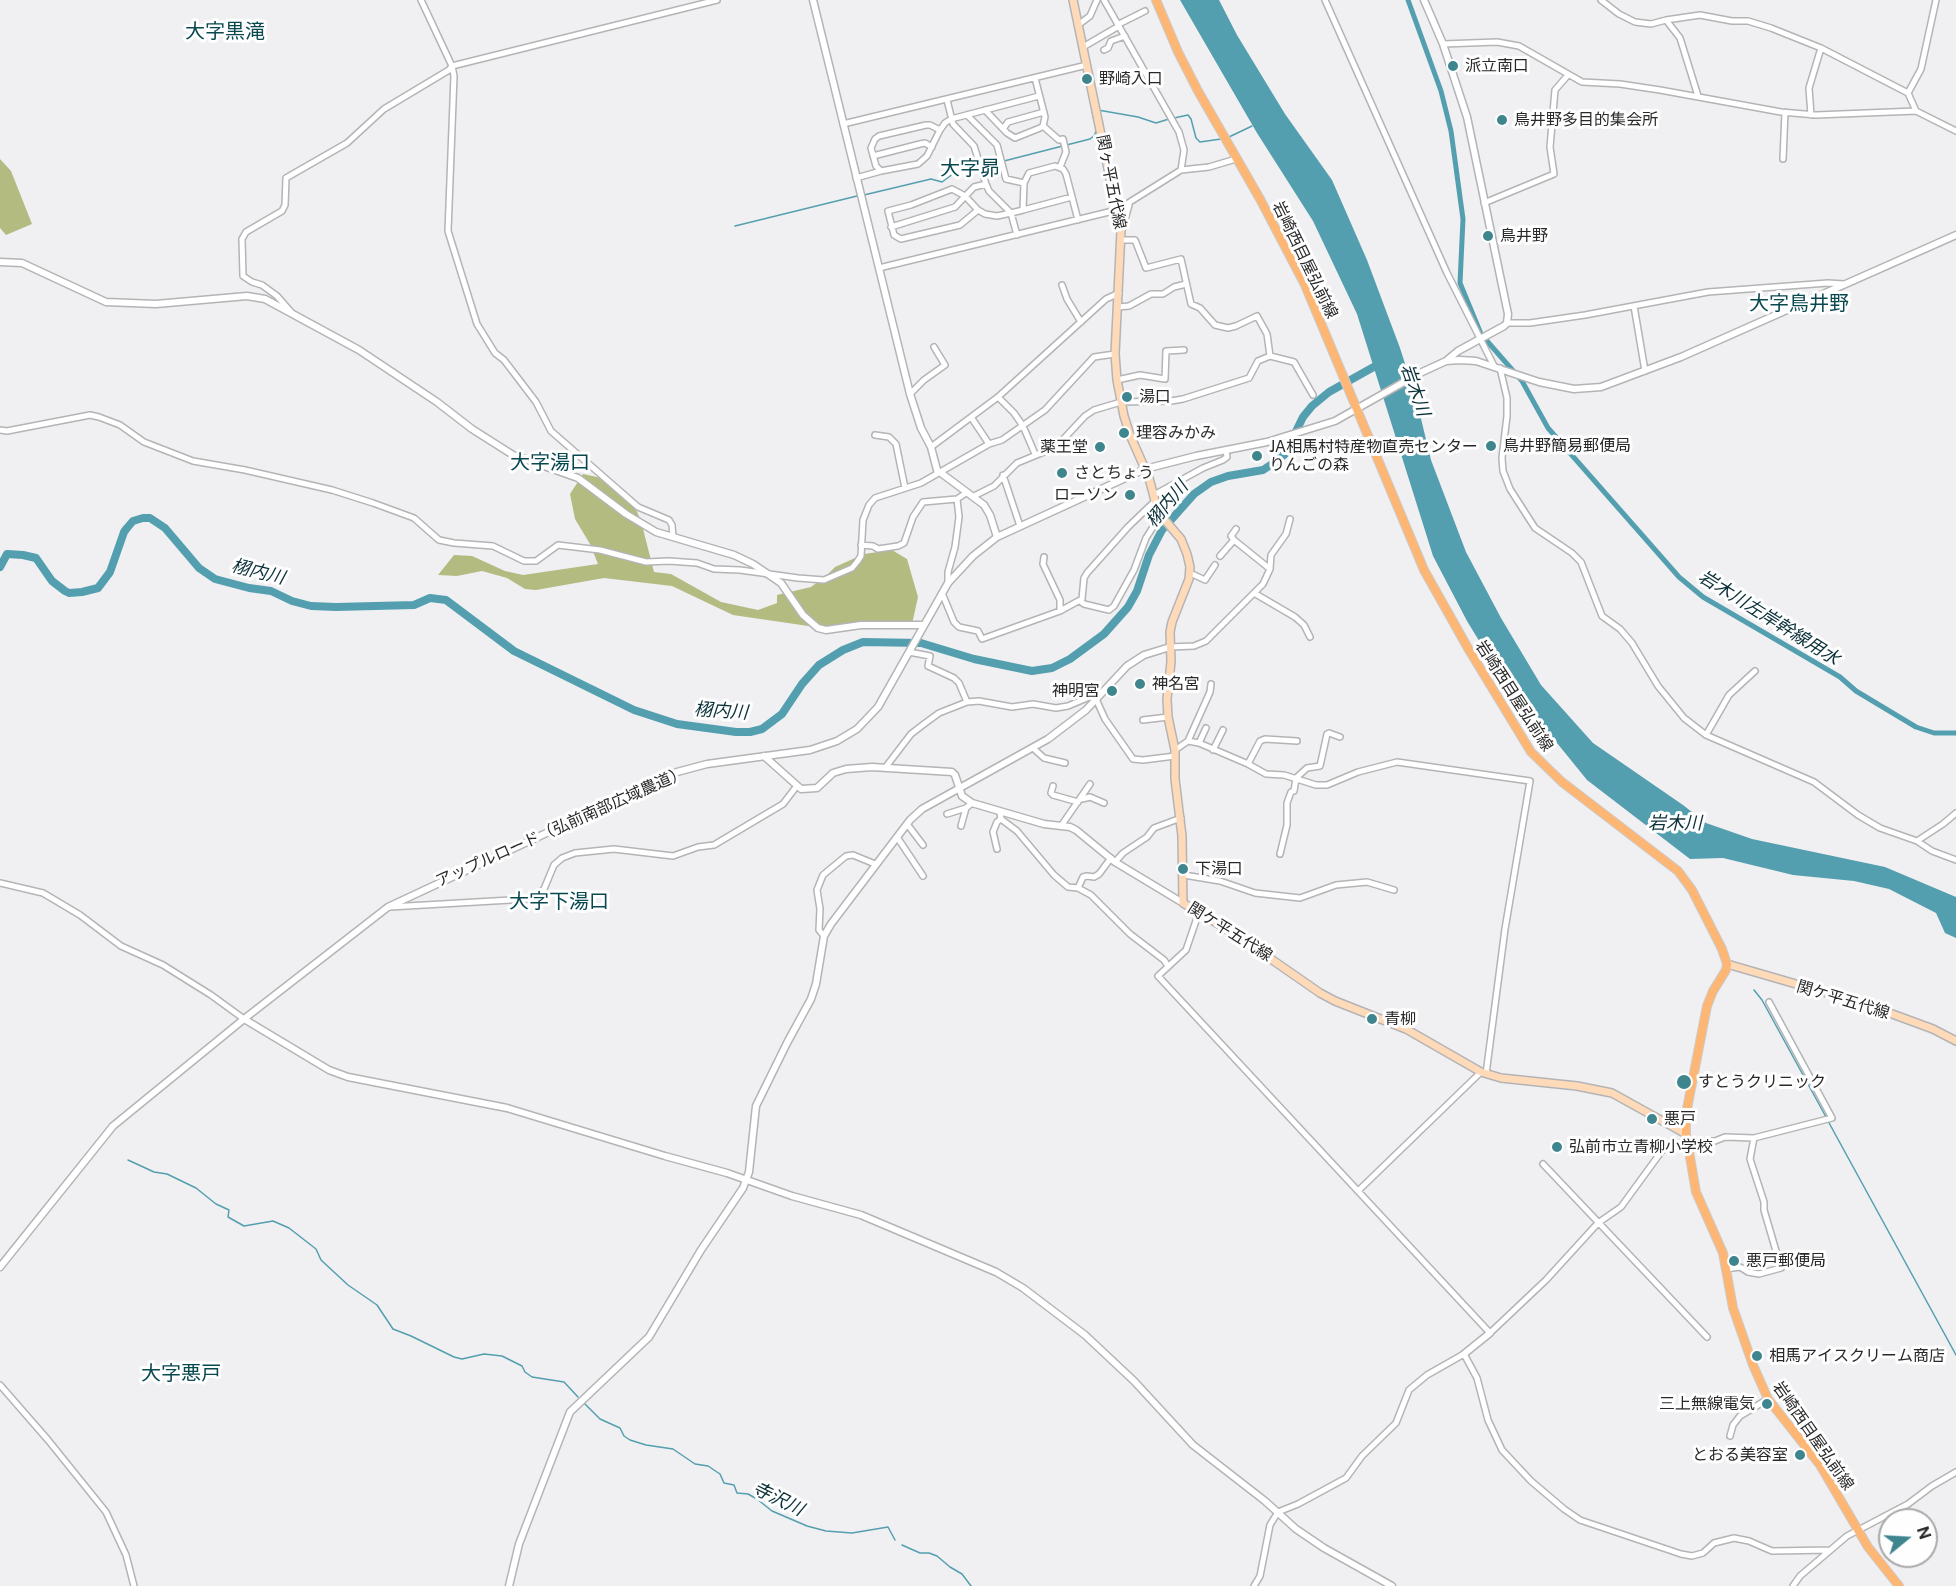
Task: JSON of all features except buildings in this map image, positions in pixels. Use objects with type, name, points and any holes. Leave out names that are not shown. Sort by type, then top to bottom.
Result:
[{"type":"main road","name":"関ヶ平五代線","points":[[1073,0],[1121,231],[1115,354],[1117,380],[1127,428],[1145,469]]},
{"type":"main road","name":"岩崎西目屋弘前線","points":[[1156,0],[1178,52],[1220,132],[1294,262],[1424,570],[1450,619],[1524,742],[1541,763],[1562,782],[1678,871],[1692,890],[1713,931],[1727,964],[1707,1006],[1686,1114],[1687,1137],[1696,1192],[1721,1247],[1732,1308],[1768,1399],[1820,1465],[1875,1557],[1899,1586]]},
{"type":"main road","points":[[1145,469],[1161,517],[1184,546],[1190,573]]},
{"type":"main road","name":"関ケ平五代線","points":[[1190,573],[1172,622],[1168,717],[1175,753],[1176,786],[1181,818],[1183,903],[1260,951],[1320,993],[1406,1029],[1484,1073],[1612,1093],[1687,1137]]},
{"type":"main road","name":"関ケ平五代線","points":[[1727,964],[1865,1004],[1934,1029],[1956,1041]]},
{"type":"street","points":[[421,0],[452,66],[454,86],[448,231],[477,324],[495,353],[504,360],[536,402],[551,431],[638,507],[669,520],[673,537]]},
{"type":"street","points":[[294,315],[277,296],[262,285],[243,276],[243,239],[246,232],[282,211],[285,205],[286,178],[347,143],[384,109],[452,66],[717,0]]},
{"type":"street","points":[[813,0],[910,394],[921,428],[940,472],[984,505],[997,537]]},
{"type":"street","points":[[1078,25],[1090,16],[1097,0]]},
{"type":"street","points":[[1104,0],[1174,121],[1184,150],[1181,170]]},
{"type":"street","points":[[1325,0],[1447,273],[1479,340],[1497,367],[1507,398],[1503,471],[1510,489],[1535,528],[1572,553],[1581,562],[1602,616],[1620,629],[1632,643],[1658,686],[1684,718],[1706,735],[1814,782],[1857,815],[1880,828],[1917,841],[1932,851],[1956,860]]},
{"type":"street","points":[[1424,0],[1443,44],[1467,117],[1508,314],[1507,323]]},
{"type":"street","points":[[1601,0],[1619,14],[1635,22],[1651,24],[1700,15],[1732,21],[1748,21],[1771,28],[1821,48],[1908,93],[1916,111]]},
{"type":"street","points":[[1908,93],[1921,69],[1936,0]]},
{"type":"street","points":[[1083,47],[1145,11]]},
{"type":"street","points":[[1666,21],[1680,38],[1698,96]]},
{"type":"street","points":[[1104,50],[1108,48],[1111,41],[1125,36]]},
{"type":"street","points":[[1443,44],[1519,46],[1582,82],[1620,84],[1811,115],[1916,111],[1956,131]]},
{"type":"street","points":[[1811,115],[1809,88],[1821,48]]},
{"type":"street","points":[[843,124],[1086,65]]},
{"type":"street","points":[[1484,203],[1554,174],[1550,147],[1554,90],[1568,75]]},
{"type":"street","points":[[1035,78],[1044,112],[1043,126]]},
{"type":"street","points":[[856,178],[918,164],[927,156],[940,130],[951,119],[1039,96]]},
{"type":"street","points":[[947,100],[951,119],[956,128],[974,146],[989,191],[1011,213],[1017,235]]},
{"type":"street","points":[[985,110],[1015,138],[1043,126]]},
{"type":"street","points":[[997,145],[1008,122],[1044,112]]},
{"type":"street","points":[[1783,159],[1785,112]]},
{"type":"street","points":[[967,115],[997,145],[1006,179],[1024,183]]},
{"type":"street","points":[[881,171],[876,166],[872,143],[879,136],[926,125],[940,130]]},
{"type":"street","points":[[1043,126],[1059,140],[1063,139],[1066,152],[1060,167]]},
{"type":"street","points":[[873,156],[925,143],[932,147]]},
{"type":"street","points":[[879,268],[1117,210],[1130,204],[1181,170],[1209,167],[1236,159]]},
{"type":"street","points":[[1023,210],[1024,183],[1029,173],[1055,166],[1060,167],[1066,174],[1078,220]]},
{"type":"street","points":[[891,227],[955,207],[974,187],[986,184]]},
{"type":"street","points":[[978,210],[960,225],[906,239],[897,238],[891,227],[888,211],[911,205],[951,189],[965,196],[978,210],[992,216],[1072,197]]},
{"type":"street","points":[[1121,231],[1126,209],[1130,204]]},
{"type":"street","name":"アップルロード（弘前南部広域農道）","points":[[0,1267],[113,1126],[244,1019],[388,907],[666,776],[695,766],[794,753],[825,746],[848,736],[878,707],[948,583],[973,556],[997,537],[1145,469],[1287,436],[1335,422],[1420,373],[1446,361],[1460,360],[1497,367],[1557,386],[1588,389],[1601,387],[1681,357],[1956,235]]},
{"type":"street","points":[[1122,240],[1135,240],[1146,268],[1181,259],[1191,304],[1200,308],[1215,325],[1236,326],[1257,316],[1267,334],[1270,356]]},
{"type":"street","points":[[0,262],[22,263],[106,302],[156,304],[247,296],[265,299],[358,350],[513,455],[578,478],[626,514],[656,532],[734,555],[770,575],[781,583],[803,615],[818,628],[826,630],[861,625],[924,625]]},
{"type":"street","points":[[1118,307],[1129,306],[1151,294],[1163,294],[1174,287],[1186,284]]},
{"type":"street","points":[[1446,361],[1458,351],[1507,323],[1530,323],[1689,295],[1743,288],[1846,284]]},
{"type":"street","points":[[1062,285],[1067,299],[1081,322]]},
{"type":"street","points":[[931,447],[998,397],[1106,299],[1119,293]]},
{"type":"street","points":[[1634,306],[1645,371]]},
{"type":"street","points":[[910,394],[924,380],[945,365],[934,347]]},
{"type":"street","points":[[1117,380],[1140,375],[1165,379],[1166,351],[1184,350]]},
{"type":"street","points":[[0,430],[8,431],[90,416],[99,417],[120,425],[144,442],[193,461],[245,470],[332,490],[414,519],[439,540],[493,546],[524,561],[536,561],[558,545],[600,550],[646,562],[697,563],[714,569],[824,580],[852,568],[861,556],[863,520],[869,505],[875,498],[921,483],[989,444],[1002,440],[1045,410],[1094,357],[1115,354]]},
{"type":"street","points":[[974,496],[994,486],[1017,463],[1056,447],[1084,416],[1094,410],[1121,402],[1183,399],[1249,378],[1258,361],[1270,356],[1294,362],[1313,394]]},
{"type":"street","points":[[998,397],[1023,426],[1035,454]]},
{"type":"street","points":[[971,417],[989,444]]},
{"type":"street","points":[[875,435],[889,437],[897,444],[905,488]]},
{"type":"street","points":[[942,593],[954,622],[959,627],[978,631],[982,639],[1060,611],[1080,601],[1087,573],[1154,498],[1203,468],[1223,460],[1227,457],[1226,450]]},
{"type":"street","points":[[1003,475],[1020,526]]},
{"type":"street","points":[[861,545],[878,549],[898,546],[904,543],[913,517],[923,502],[957,499],[966,493]]},
{"type":"street","points":[[948,583],[948,572],[955,547],[959,517],[957,499]]},
{"type":"street","points":[[1080,601],[1109,610],[1114,606],[1134,570],[1146,538],[1161,517]]},
{"type":"street","points":[[509,1586],[519,1544],[570,1412],[649,1337],[701,1250],[737,1200],[747,1179],[756,1106],[778,1060],[812,999],[824,936],[831,924],[875,864],[922,809],[1034,748],[1086,710],[1136,660],[1155,650],[1194,646],[1206,641],[1263,584],[1270,569],[1271,555],[1286,534],[1290,519]]},
{"type":"street","points":[[1236,529],[1231,536],[1234,540],[1270,569]]},
{"type":"street","points":[[1220,556],[1234,540]]},
{"type":"street","points":[[1044,557],[1043,564],[1060,600],[1060,611]]},
{"type":"street","points":[[1190,573],[1205,580],[1215,564]]},
{"type":"street","points":[[1254,593],[1304,624],[1310,637]]},
{"type":"street","points":[[910,650],[930,656],[928,666],[954,678],[959,683],[967,702]]},
{"type":"street","points":[[1706,735],[1729,695],[1755,671]]},
{"type":"street","points":[[885,768],[904,742],[917,729],[939,713],[967,702],[979,701],[1012,706],[1033,704],[1056,708],[1068,706],[1094,695],[1105,718],[1133,759],[1143,760],[1175,753],[1188,741],[1210,692],[1210,684]]},
{"type":"street","points":[[1143,720],[1168,717]]},
{"type":"street","points":[[1199,743],[1206,728]]},
{"type":"street","points":[[1213,750],[1223,730]]},
{"type":"street","points":[[1280,854],[1287,825],[1287,803],[1291,792],[1294,791],[1296,778],[1307,768],[1320,766],[1327,734],[1340,737]]},
{"type":"street","points":[[1248,764],[1260,741],[1265,739],[1297,741]]},
{"type":"street","points":[[1188,741],[1199,743],[1266,774],[1296,778],[1316,785],[1327,785],[1358,772],[1397,762],[1530,782],[1484,1073],[1358,1191]]},
{"type":"street","points":[[1034,748],[1044,758],[1065,764]]},
{"type":"street","points":[[764,756],[796,787],[801,789],[817,788],[838,770],[872,766],[947,771],[955,775],[962,796],[969,806],[1000,816],[1076,830],[1113,860],[1183,903]]},
{"type":"street","points":[[1061,826],[1090,784]]},
{"type":"street","points":[[1053,786],[1051,793],[1053,795],[1079,801],[1090,797],[1104,803]]},
{"type":"street","points":[[388,907],[528,899],[538,895],[544,889],[554,865],[562,858],[575,853],[614,849],[674,856],[698,847],[714,845],[783,804],[796,787]]},
{"type":"street","points":[[947,814],[969,806]]},
{"type":"street","points":[[961,826],[969,806]]},
{"type":"street","points":[[1917,841],[1943,825],[1956,813]]},
{"type":"street","points":[[997,849],[993,832],[1000,816]]},
{"type":"street","points":[[1000,816],[1017,831],[1054,876],[1068,887],[1078,888],[1091,895],[1116,921],[1164,960],[1168,966]]},
{"type":"street","points":[[1078,888],[1083,877],[1094,877],[1100,874],[1113,860],[1147,837],[1154,828],[1181,818]]},
{"type":"street","points":[[907,824],[923,845]]},
{"type":"street","points":[[897,837],[923,876]]},
{"type":"street","points":[[824,936],[819,930],[820,909],[817,890],[823,875],[846,856],[853,855],[875,864]]},
{"type":"street","points":[[1184,875],[1220,881],[1255,893],[1300,898],[1336,885],[1367,882],[1394,890]]},
{"type":"street","points":[[0,884],[43,893],[80,915],[121,946],[163,965],[244,1019],[329,1070],[348,1077],[507,1108],[747,1179],[792,1196],[861,1215],[988,1269],[1023,1288],[1065,1318],[1134,1381],[1193,1445],[1311,1540],[1392,1586]]},
{"type":"street","points":[[1199,912],[1186,950],[1158,976],[1490,1333]]},
{"type":"street","points":[[1254,1586],[1260,1576],[1270,1525],[1278,1512],[1346,1478],[1362,1456],[1396,1423],[1409,1390],[1427,1375],[1464,1354],[1490,1333],[1546,1280],[1598,1223],[1622,1207],[1650,1170],[1660,1151],[1687,1137],[1715,1141],[1725,1137],[1754,1138],[1832,1118],[1769,1002]]},
{"type":"street","points":[[1726,1269],[1740,1267],[1748,1272],[1759,1274],[1781,1268],[1750,1159],[1754,1138]]},
{"type":"street","points":[[1543,1164],[1707,1337]]},
{"type":"street","points":[[1464,1354],[1477,1378],[1488,1420],[1502,1450],[1563,1509],[1580,1520],[1692,1556],[1703,1553],[1714,1543],[1734,1538],[1749,1541],[1772,1551],[1830,1550]]},
{"type":"street","points":[[0,1385],[106,1512],[126,1555],[134,1586]]},
{"type":"street","points":[[1730,1436],[1733,1425],[1740,1416],[1768,1399]]},
{"type":"street","points":[[1793,1586],[1800,1576],[1858,1528],[1908,1504],[1956,1472]]},
{"type":"green space","points":[[0,159],[11,171],[32,224],[6,235],[0,228]]},
{"type":"green space","points":[[583,474],[606,479],[632,500],[641,521],[654,572],[671,574],[721,602],[758,610],[777,603],[777,595],[811,587],[835,567],[864,554],[892,550],[907,559],[918,597],[912,624],[822,628],[733,615],[672,586],[604,578],[536,590],[525,589],[507,578],[482,571],[457,576],[438,575],[454,555],[472,556],[505,571],[523,575],[598,564],[590,544],[575,519],[570,494]]},
{"type":"water","name":"岩木川","points":[[1180,0],[1219,0],[1237,35],[1285,114],[1332,180],[1367,260],[1400,348],[1416,398],[1431,460],[1466,552],[1501,618],[1541,685],[1593,743],[1706,823],[1752,839],[1885,867],[1956,897],[1956,938],[1945,933],[1936,913],[1889,889],[1854,881],[1793,875],[1723,858],[1690,859],[1587,780],[1527,706],[1509,690],[1467,621],[1433,556],[1357,314],[1313,221],[1257,133]]},
{"type":"waterway","name":"岩木川左岸幹線用水","points":[[1408,0],[1441,91],[1451,131],[1463,219],[1460,283],[1481,334]]},
{"type":"waterway","points":[[1098,110],[1138,117],[1156,123],[1169,119]]},
{"type":"waterway","points":[[1004,161],[1090,139],[1095,135],[1096,129],[1092,111],[1094,111]]},
{"type":"waterway","points":[[1174,118],[1188,115],[1196,138],[1200,142],[1221,139]]},
{"type":"waterway","points":[[1229,137],[1252,126]]},
{"type":"waterway","points":[[984,166],[1000,162]]},
{"type":"waterway","points":[[864,195],[931,179],[942,182],[953,174],[979,167]]},
{"type":"waterway","points":[[735,226],[857,196]]},
{"type":"waterway","name":"岩木川左岸幹線用水","points":[[1487,341],[1522,381],[1548,428],[1679,577],[1703,597],[1840,677],[1856,691],[1916,727],[1934,733],[1956,733]]},
{"type":"waterway","name":"栩内川","points":[[0,567],[7,554],[23,555],[36,558],[52,581],[69,593],[98,588],[110,572],[124,532],[133,521],[150,518],[165,528],[199,568],[215,579],[271,591],[292,601],[311,606],[414,605],[430,598],[446,600],[514,651],[634,710],[677,724],[750,732],[762,729],[782,714],[802,684],[819,665],[843,650],[863,642],[921,643],[974,659],[1032,671],[1052,668],[1070,659],[1104,634],[1128,607],[1162,530],[1194,494],[1211,482],[1228,476],[1263,470],[1272,464],[1285,454],[1303,417],[1312,406],[1329,392],[1379,364],[1383,364]]},
{"type":"waterway","points":[[1754,990],[1762,1000],[1826,1117]]},
{"type":"waterway","points":[[1828,1121],[1956,1355]]},
{"type":"waterway","points":[[128,1160],[154,1172],[167,1174],[196,1188],[216,1204],[229,1210],[228,1217],[244,1226],[273,1221],[289,1228],[316,1249],[321,1260],[348,1285],[377,1305],[393,1329],[462,1359],[484,1354],[502,1356],[522,1366],[525,1372],[532,1377],[564,1382],[578,1397]]},
{"type":"waterway","name":"寺沢川","points":[[584,1403],[600,1419],[620,1428],[624,1436],[630,1440],[673,1449],[695,1464],[708,1466],[720,1474],[724,1483],[734,1485],[737,1493],[748,1494],[772,1511],[807,1526],[826,1531],[852,1533],[888,1527],[895,1540]]},
{"type":"waterway","name":"寺沢川","points":[[902,1545],[920,1553],[937,1556],[962,1574],[971,1586]]},
{"type":"place","name":"派立南口","points":[[1453,66]]},
{"type":"place","name":"野崎入口","points":[[1087,79]]},
{"type":"place","name":"鳥井野多目的集会所","points":[[1502,120]]},
{"type":"place","name":"鳥井野","points":[[1488,236]]},
{"type":"place","name":"湯口","points":[[1127,397]]},
{"type":"place","name":"理容みかみ","points":[[1124,433]]},
{"type":"place","name":"鳥井野簡易郵便局","points":[[1491,446]]},
{"type":"place","name":"薬王堂","points":[[1100,447]]},
{"type":"place","name":"JA相馬村特産物直売センター りんごの森","points":[[1257,456]]},
{"type":"place","name":"さとちょう","points":[[1062,473]]},
{"type":"place","name":"ローソン","points":[[1130,495]]},
{"type":"place","name":"神名宮","points":[[1140,684]]},
{"type":"place","name":"神明宮","points":[[1112,691]]},
{"type":"place","name":"下湯口","points":[[1183,869]]},
{"type":"place","name":"青柳","points":[[1372,1019]]},
{"type":"place","name":"すとうクリニック","points":[[1684,1082]]},
{"type":"place","name":"悪戸","points":[[1652,1119]]},
{"type":"place","name":"弘前市立青柳小学校","points":[[1557,1147]]},
{"type":"place","name":"悪戸郵便局","points":[[1734,1261]]},
{"type":"place","name":"相馬アイスクリーム商店","points":[[1757,1356]]},
{"type":"place","name":"三上無線電気","points":[[1767,1404]]},
{"type":"place","name":"とおる美容室","points":[[1800,1455]]},
{"type":"district","name":"大字黒滝","points":[[225,32]]},
{"type":"district","name":"大字昴","points":[[970,169]]},
{"type":"district","name":"大字鳥井野","points":[[1799,304]]},
{"type":"district","name":"大字湯口","points":[[550,463]]},
{"type":"district","name":"大字下湯口","points":[[559,902]]},
{"type":"district","name":"大字悪戸","points":[[181,1374]]}]
